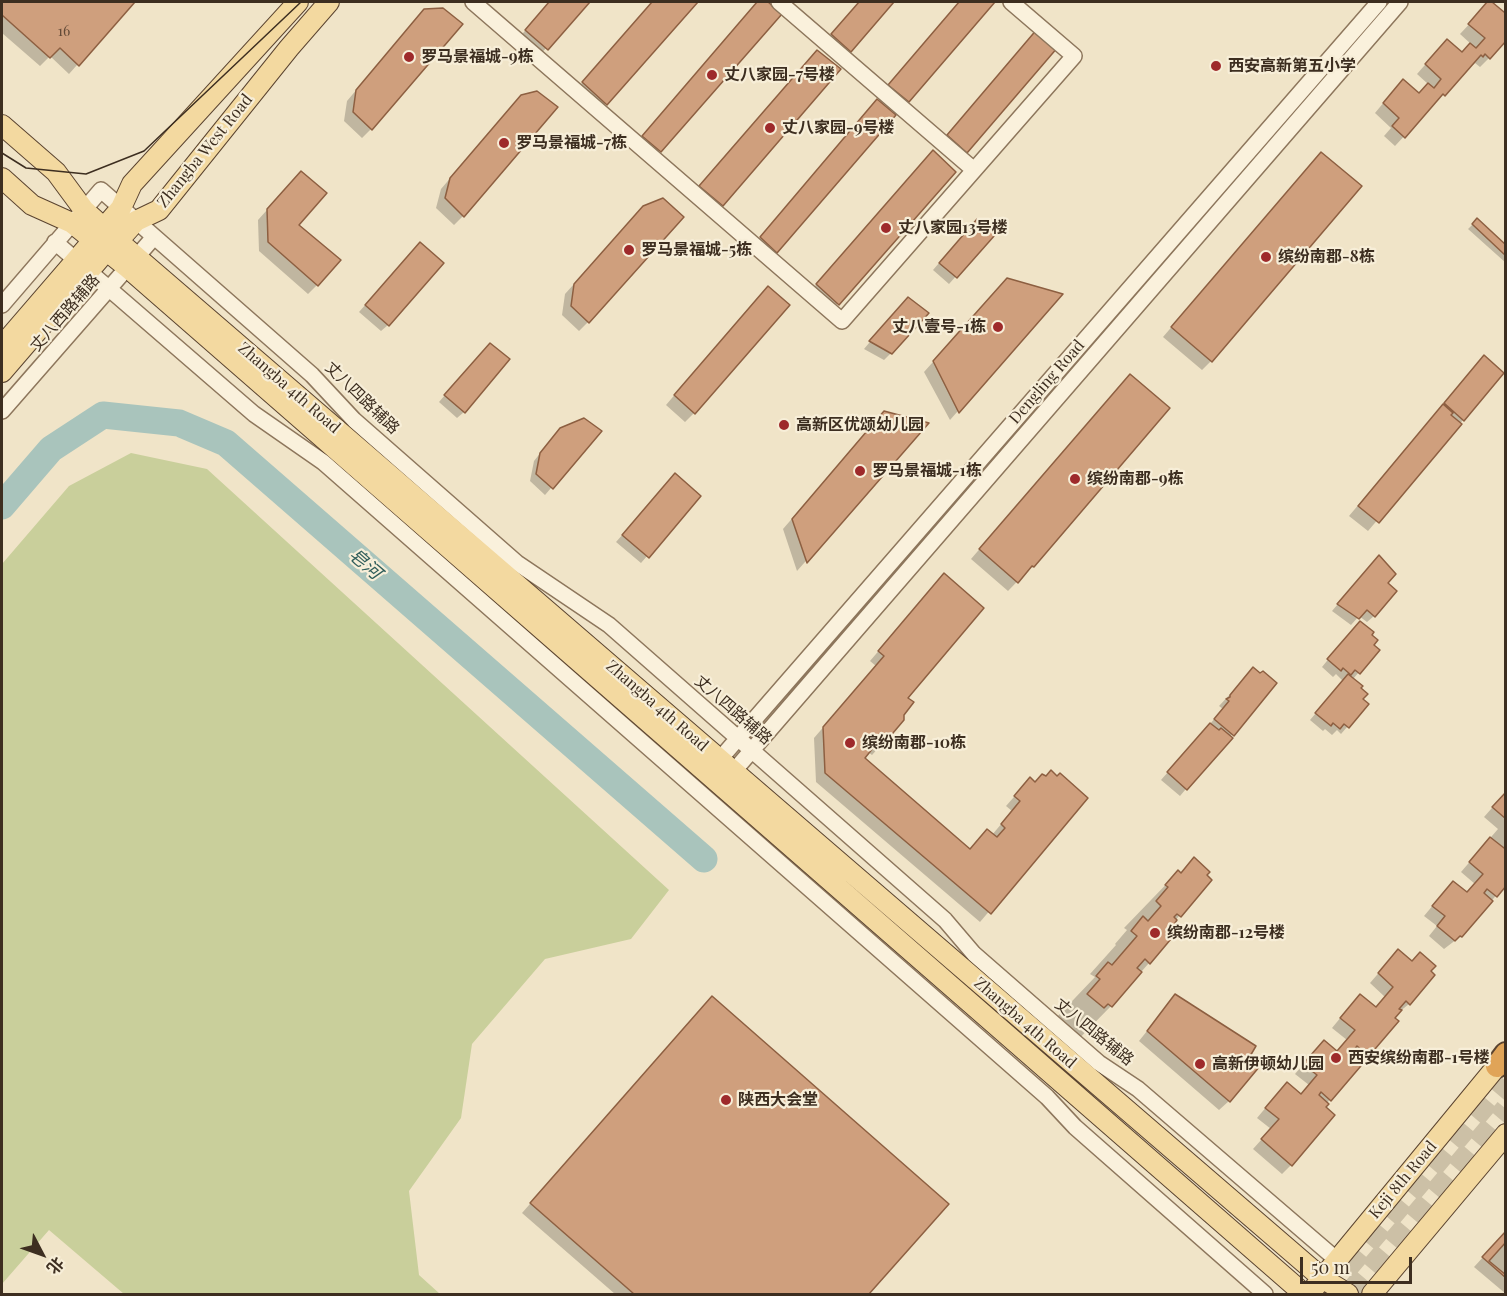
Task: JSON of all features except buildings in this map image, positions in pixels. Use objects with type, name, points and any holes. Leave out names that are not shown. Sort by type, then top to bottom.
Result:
[{"type":"main road","name":"Zhangba West Road","points":[[2,346],[129,215],[132,184],[298,2]]},
{"type":"main road","name":"Zhangba West Road","points":[[129,215],[159,210],[289,48],[329,2]]},
{"type":"main road","name":"Zhangba 4th Road","points":[[2,125],[56,172],[78,216],[720,773],[1304,1294]]},
{"type":"main road","name":"Zhangba 4th Road","points":[[2,178],[32,204],[78,216]]},
{"type":"main road","name":"Zhangba West Road","points":[[2,372],[82,266]]},
{"type":"main road","name":"Zhangba 4th Road","points":[[720,773],[1322,1278],[1348,1294]]},
{"type":"main road","name":"Keji 8th Road","points":[[1309,1294],[1503,1057]]},
{"type":"main road","points":[[1372,1294],[1506,1134]]},
{"type":"street","points":[[473,2],[842,321],[1074,56],[1011,2]]},
{"type":"street","points":[[779,2],[974,170]]},
{"type":"street","name":"Dengling Road","points":[[720,773],[738,738],[1379,2]]},
{"type":"street","name":"Dengling Road","points":[[720,773],[752,750],[1400,2]]},
{"type":"street","name":"丈八四路辅路","points":[[78,216],[101,190],[312,375],[354,420],[517,563],[609,626],[945,920],[974,954],[1099,1063],[1138,1089],[1337,1260]]},
{"type":"street","points":[[2,305],[78,216]]},
{"type":"street","name":"丈八西路辅路","points":[[2,411],[154,237]]},
{"type":"street","points":[[55,242],[254,414],[323,462],[1047,1097],[1075,1127],[1265,1294]]},
{"type":"green space","points":[[131,453],[207,469],[669,890],[631,939],[545,959],[472,1044],[461,1118],[409,1191],[419,1275],[440,1294],[124,1294],[49,1230],[2,1284],[2,564],[69,486]]},
{"type":"waterway","name":"皂河","points":[[2,506],[51,449],[103,415],[179,423],[226,443],[704,859]]},
{"type":"tunnel","points":[[1325,1294],[1506,1081]]},
{"type":"tunnel","points":[[1349,1294],[1506,1109]]},
{"type":"tram line","points":[[2,153],[26,168],[86,174],[144,151],[301,2]]},
{"type":"place","name":"罗马景福城-9栋","points":[[409,57]]},
{"type":"place","name":"西安高新第五小学","points":[[1216,66]]},
{"type":"place","name":"丈八家园-7号楼","points":[[712,75]]},
{"type":"place","name":"丈八家园-9号楼","points":[[770,128]]},
{"type":"place","name":"罗马景福城-7栋","points":[[504,143]]},
{"type":"place","name":"丈八家园13号楼","points":[[886,228]]},
{"type":"place","name":"罗马景福城-5栋","points":[[629,250]]},
{"type":"place","name":"缤纷南郡-8栋","points":[[1266,257]]},
{"type":"place","name":"丈八壹号-1栋","points":[[998,327]]},
{"type":"place","name":"高新区优颂幼儿园","points":[[784,425]]},
{"type":"place","name":"罗马景福城-1栋","points":[[860,471]]},
{"type":"place","name":"缤纷南郡-9栋","points":[[1075,479]]},
{"type":"place","name":"缤纷南郡-10栋","points":[[850,743]]},
{"type":"place","name":"缤纷南郡-12号楼","points":[[1155,933]]},
{"type":"place","name":"西安缤纷南郡-1号楼","points":[[1336,1058]]},
{"type":"place","name":"高新伊顿幼儿园","points":[[1200,1064]]},
{"type":"place","name":"陕西大会堂","points":[[726,1100]]}]
